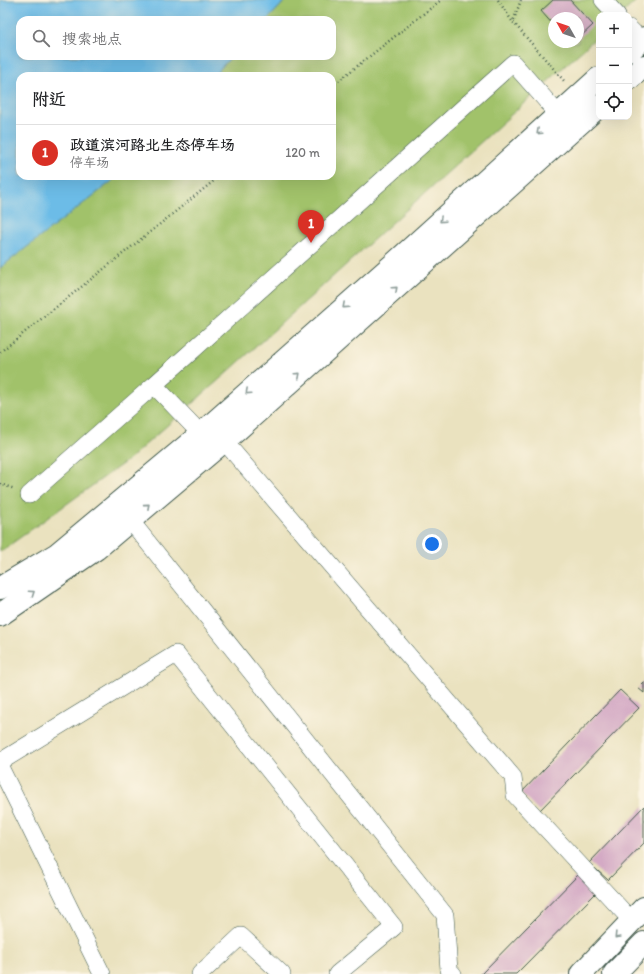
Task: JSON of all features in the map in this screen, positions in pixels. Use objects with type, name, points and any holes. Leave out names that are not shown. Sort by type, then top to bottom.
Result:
[{"type":"main road","points":[[632,76],[644,66]]},
{"type":"main road","points":[[0,588],[57,554],[201,434],[397,261],[596,81]]},
{"type":"main road","points":[[0,615],[96,549],[224,441],[596,109]]},
{"type":"main road","points":[[581,974],[638,914]]},
{"type":"main road","points":[[614,974],[644,943]]},
{"type":"street","points":[[603,0],[614,12]]},
{"type":"street","points":[[29,495],[513,63],[559,115]]},
{"type":"street","points":[[154,385],[201,434]]},
{"type":"street","points":[[224,441],[513,777],[515,795],[638,914]]},
{"type":"street","points":[[130,520],[445,916],[449,970],[453,974]]},
{"type":"street","points":[[0,762],[176,654],[394,927],[337,974]]},
{"type":"street","points":[[0,767],[102,974]]},
{"type":"street","points":[[200,974],[241,936],[282,974]]},
{"type":"path","points":[[336,83],[441,0]]},
{"type":"path","points":[[498,0],[512,22],[578,97]]},
{"type":"path","points":[[512,22],[520,0]]},
{"type":"path","points":[[0,352],[215,180]]},
{"type":"green space","points":[[286,0],[637,0],[624,12],[596,12],[596,38],[229,371],[128,460],[0,552],[0,268],[113,180],[336,180],[336,72],[217,72],[228,60],[336,60],[336,16],[271,16]]},
{"type":"water","points":[[0,0],[286,0],[271,16],[16,16],[16,60],[228,60],[217,72],[16,72],[16,180],[113,180],[0,268]]},
{"type":"building","points":[[553,0],[570,0],[581,12],[548,12],[548,19],[541,11]]},
{"type":"building","points":[[584,15],[593,25],[584,33]]},
{"type":"building","points":[[644,682],[644,693],[638,688]]},
{"type":"building","points":[[620,690],[639,708],[539,811],[521,793]]},
{"type":"building","points":[[644,806],[644,843],[608,880],[589,863]]},
{"type":"building","points":[[578,875],[596,893],[516,974],[481,974]]},
{"type":"place","name":"政道滨河路北生态停车场","points":[[311,243]]}]
